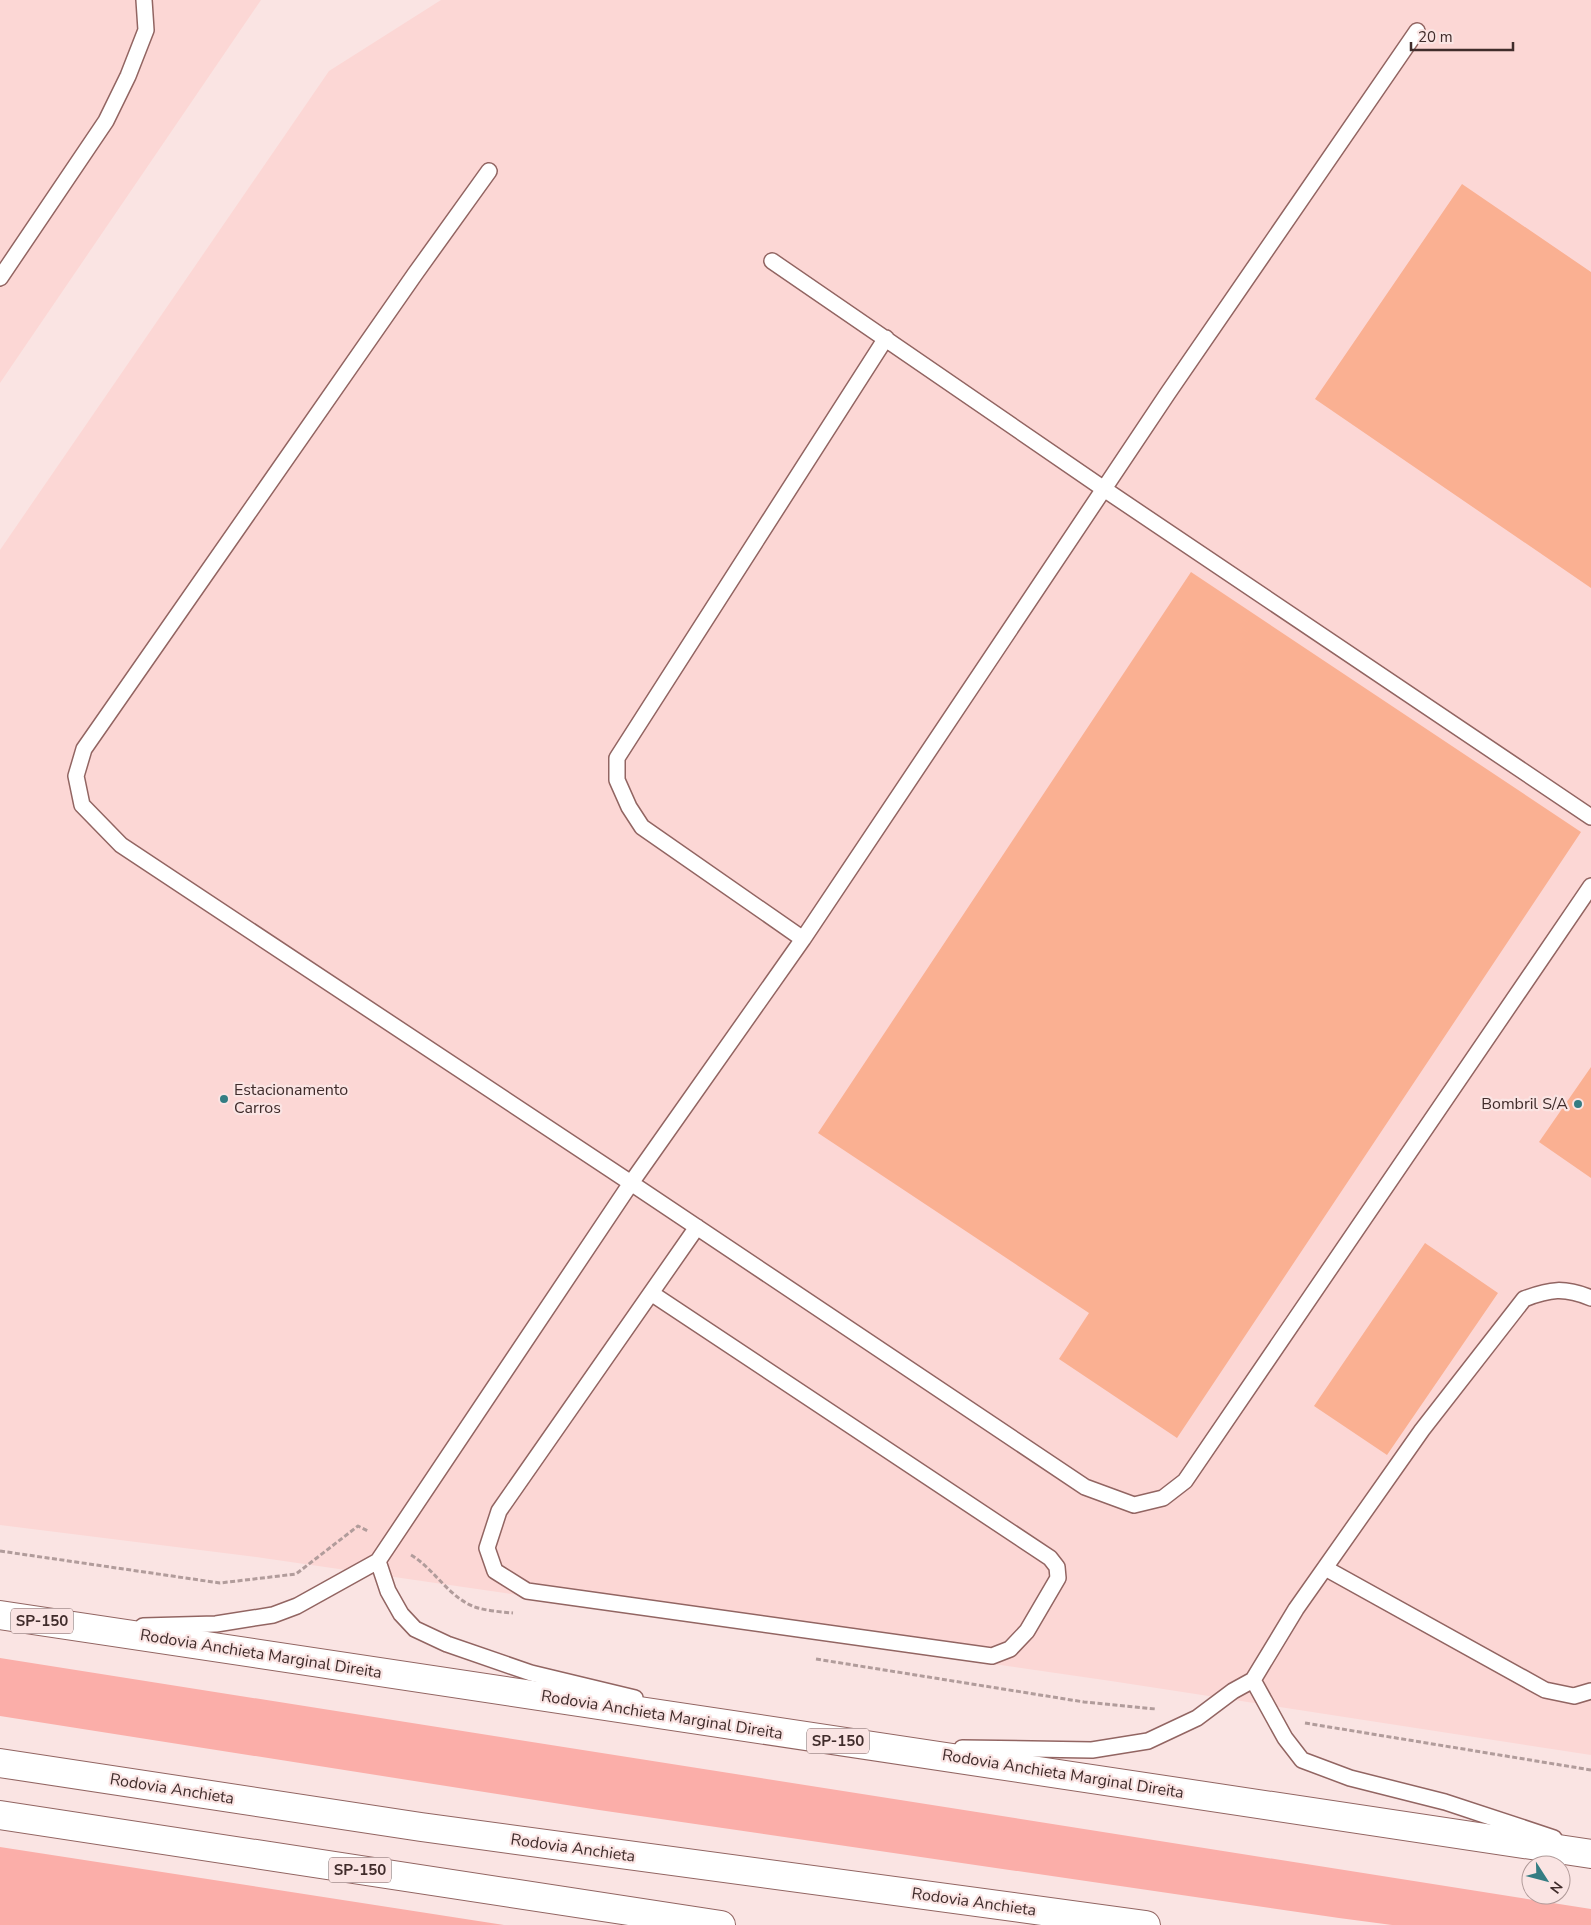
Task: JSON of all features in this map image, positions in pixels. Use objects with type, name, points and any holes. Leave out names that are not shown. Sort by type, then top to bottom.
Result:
[{"type":"highway","name":"Rodovia Anchieta Marginal Direita","points":[[0,1615],[1591,1854]]},
{"type":"highway","name":"Rodovia Anchieta","points":[[0,1763],[421,1827],[1146,1925]]},
{"type":"highway","name":"SP-150","points":[[0,1815],[721,1925]]},
{"type":"lane","points":[[0,278],[106,121],[128,76],[146,30],[144,0]]},
{"type":"lane","points":[[84,1628],[216,1624],[273,1615],[297,1606],[378,1561],[631,1183],[803,939],[1104,489],[1418,30]]},
{"type":"lane","points":[[489,171],[84,749],[76,776],[82,805],[121,846],[631,1183],[1084,1487],[1134,1505],[1163,1498],[1185,1482],[1591,886]]},
{"type":"lane","points":[[772,260],[1104,489],[1591,817]]},
{"type":"lane","points":[[803,939],[642,827],[629,807],[617,780],[617,758],[886,338]]},
{"type":"lane","points":[[651,1293],[1050,1558],[1057,1567],[1058,1578],[1027,1631],[1010,1649],[992,1656],[527,1591],[495,1571],[487,1548],[499,1511],[697,1227]]},
{"type":"lane","points":[[883,1747],[1092,1750],[1148,1741],[1197,1718],[1233,1691],[1254,1680],[1296,1609],[1435,1412],[1524,1299],[1548,1290],[1578,1292],[1591,1298]]},
{"type":"lane","points":[[378,1561],[388,1591],[401,1614],[415,1629],[447,1644],[531,1672],[770,1732]]},
{"type":"lane","points":[[1325,1568],[1545,1690],[1574,1696],[1591,1691]]},
{"type":"lane","points":[[1254,1680],[1285,1738],[1302,1760],[1350,1778],[1445,1802],[1591,1850]]},
{"type":"path","points":[[0,1551],[220,1583],[296,1574],[358,1526],[389,1542]]},
{"type":"shaded area","points":[[0,0],[261,0],[0,383]]},
{"type":"shaded area","points":[[441,0],[1591,0],[1591,1755],[1111,1681],[256,1557],[0,1525],[0,550],[329,71]]},
{"type":"shaded area","points":[[0,1658],[1521,1898],[1521,1905],[1566,1905],[1591,1909],[1591,1925],[1392,1925],[599,1810],[0,1716]]},
{"type":"shaded area","points":[[0,1847],[504,1925],[0,1925]]},
{"type":"building","points":[[1462,184],[1591,272],[1591,588],[1315,399]]},
{"type":"building","points":[[1191,572],[1581,832],[1177,1438],[1059,1359],[1089,1313],[818,1133]]},
{"type":"building","name":"Bombril S/A","points":[[1591,1067],[1591,1178],[1539,1142]]},
{"type":"building","points":[[1425,1243],[1498,1293],[1387,1455],[1314,1406]]},
{"type":"place","name":"Estacionamento Carros","points":[[224,1099]]},
{"type":"place","name":"Bombril S/A","points":[[1578,1104]]}]
